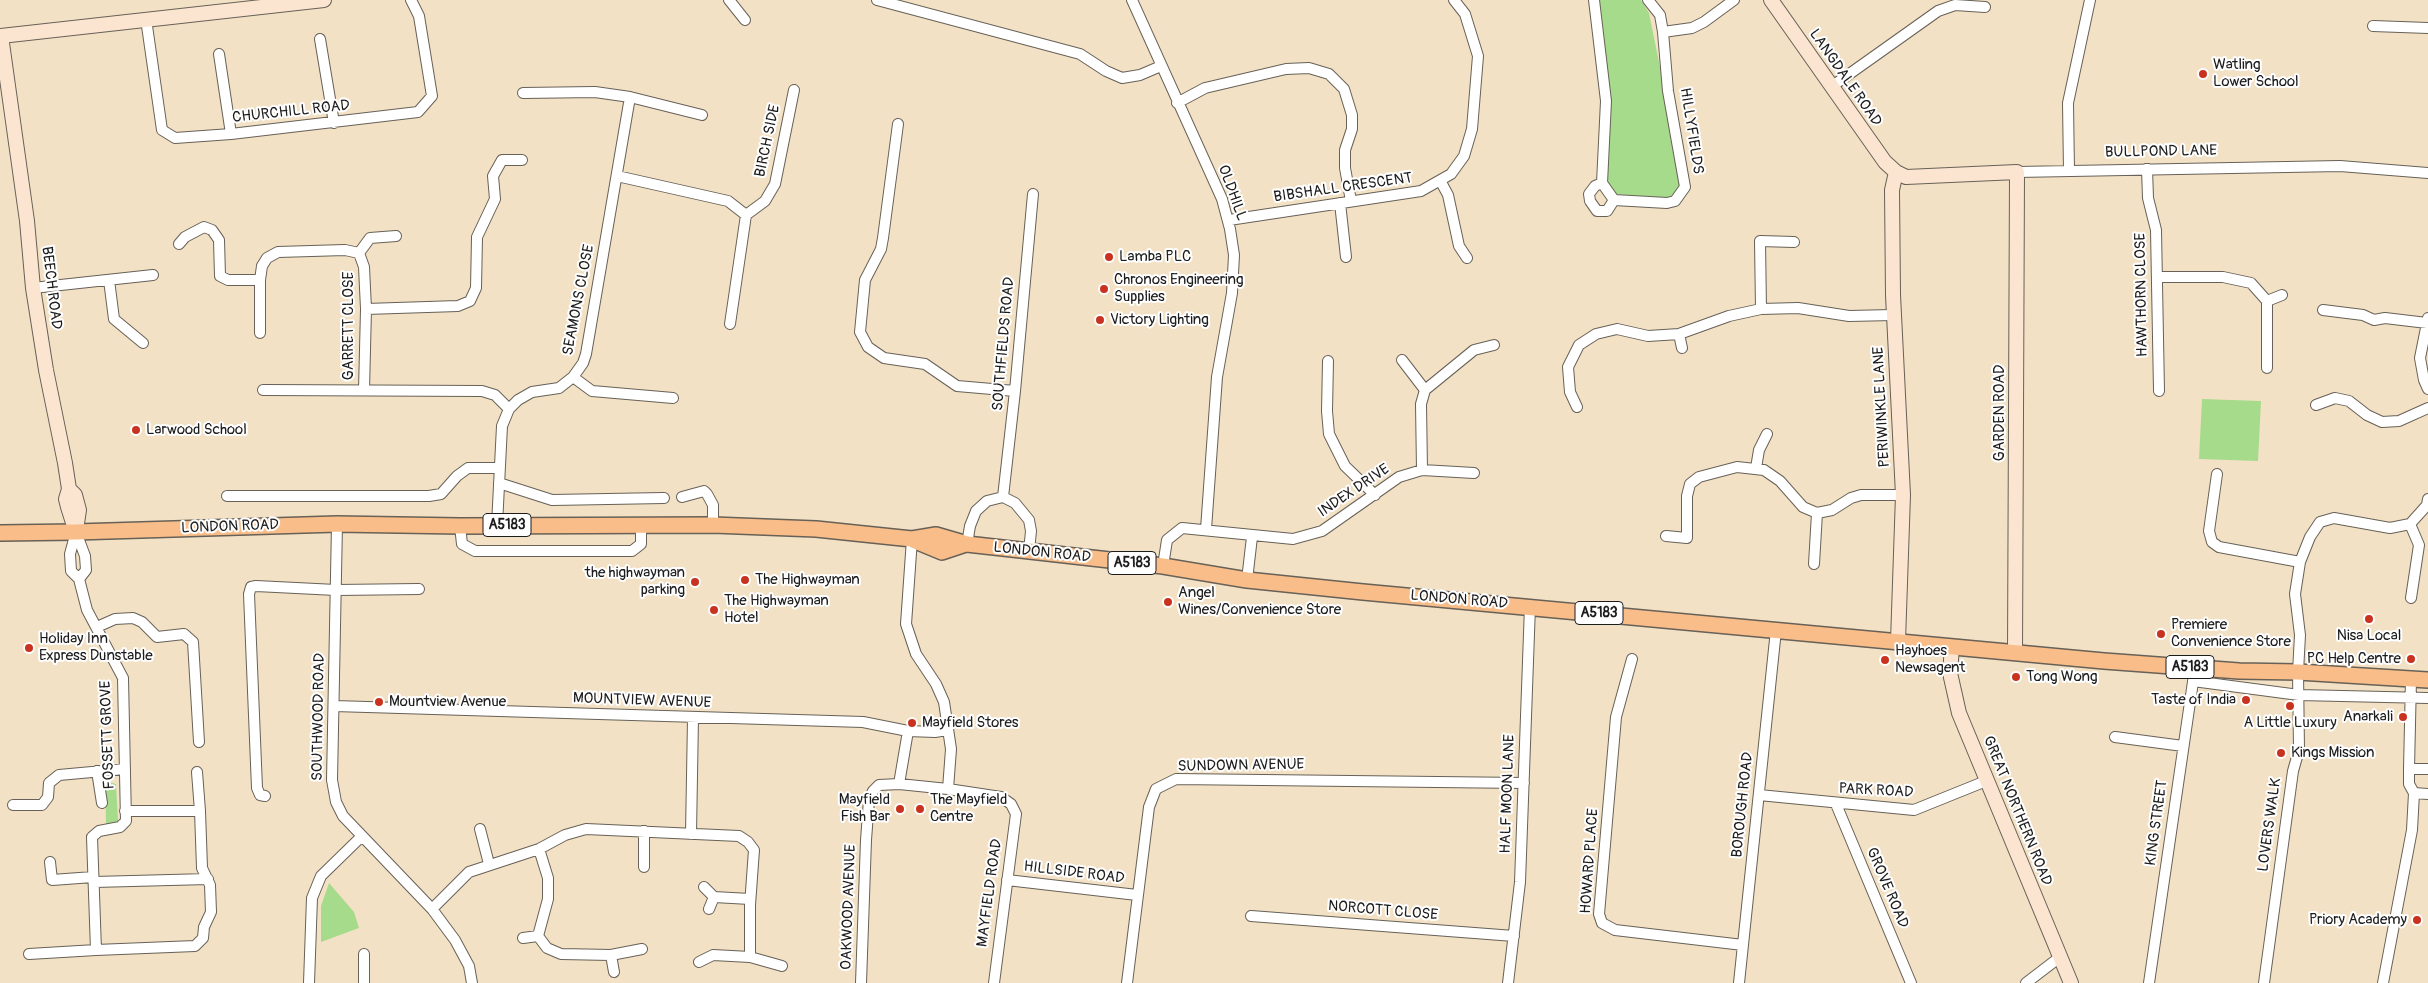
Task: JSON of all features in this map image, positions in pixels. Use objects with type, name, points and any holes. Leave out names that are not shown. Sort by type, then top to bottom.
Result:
[{"type":"main road","name":"LONDON ROAD","points":[[0,533],[337,524],[460,526],[713,524],[816,529],[912,539],[942,552],[967,544],[1163,566],[1247,580],[1952,647]]},
{"type":"main road","name":"A5183","points":[[1952,647],[2194,674],[2298,672],[2428,680]]},
{"type":"street","points":[[1,33],[324,0]]},
{"type":"street","name":"CHURCHILL ROAD","points":[[146,19],[162,130],[175,138],[231,134],[418,112],[432,96],[419,16],[411,0]]},
{"type":"street","points":[[729,0],[745,20]]},
{"type":"street","points":[[877,0],[1080,54],[1106,71],[1122,78],[1140,75],[1161,66]]},
{"type":"street","name":"OLDHILL","points":[[1132,0],[1222,199],[1229,220],[1234,255],[1232,293],[1218,377],[1206,529]]},
{"type":"street","name":"BIBSHALL CRESCENT","points":[[1229,220],[1422,192],[1452,174],[1464,156],[1472,129],[1478,56],[1465,14],[1454,0]]},
{"type":"street","points":[[1594,0],[1606,101],[1602,183],[1614,200]]},
{"type":"street","name":"HILLYFIELDS","points":[[1602,183],[1595,186],[1589,194],[1590,201],[1597,211],[1607,210],[1614,200],[1667,203],[1675,201],[1685,187],[1668,91],[1660,15],[1648,0]]},
{"type":"street","points":[[1663,32],[1692,28],[1704,22],[1734,0]]},
{"type":"street","points":[[2069,171],[2068,103],[2090,0]]},
{"type":"street","name":"LANGDALE ROAD","points":[[1772,1],[1885,162],[1896,172]]},
{"type":"street","points":[[1832,87],[1938,11],[1955,5],[1985,7]]},
{"type":"street","points":[[2373,26],[2428,28]]},
{"type":"street","name":"BEECH ROAD","points":[[1,33],[26,212],[33,288],[69,489],[66,499],[76,532]]},
{"type":"street","points":[[320,39],[334,122]]},
{"type":"street","points":[[219,54],[231,134]]},
{"type":"street","points":[[1177,103],[1205,88],[1286,68],[1309,68],[1329,74],[1344,89],[1352,115],[1352,130],[1345,150],[1345,168],[1351,201]]},
{"type":"street","name":"BIRCH SIDE","points":[[746,215],[765,201],[775,184],[794,90]]},
{"type":"street","points":[[523,93],[595,92],[630,96],[702,115]]},
{"type":"street","name":"SEAMONS CLOSE","points":[[509,409],[518,400],[532,392],[559,388],[573,377],[583,364],[630,96]]},
{"type":"street","points":[[898,124],[882,243],[865,280],[860,332],[868,347],[884,358],[925,364],[957,386],[1016,391]]},
{"type":"street","points":[[366,309],[458,306],[470,301],[476,288],[477,237],[495,199],[493,176],[502,160],[522,160]]},
{"type":"street","name":"BULLPOND LANE","points":[[1896,172],[1906,176],[2340,166],[2428,172]]},
{"type":"street","name":"HAWTHORN CLOSE","points":[[2147,169],[2148,198],[2156,230],[2159,391]]},
{"type":"street","name":"PERIWINKLE LANE","points":[[1896,172],[1892,190],[1893,315],[1903,495],[1898,641]]},
{"type":"street","name":"GARDEN ROAD","points":[[2015,653],[2017,172]]},
{"type":"street","points":[[617,176],[728,201],[746,215],[730,324]]},
{"type":"street","points":[[1441,182],[1448,195],[1458,246],[1467,258]]},
{"type":"street","name":"SOUTHFIELDS ROAD","points":[[1003,497],[1016,391],[1033,194]]},
{"type":"street","points":[[1340,203],[1346,257]]},
{"type":"street","points":[[179,244],[185,237],[204,227],[212,230],[219,240],[220,276],[228,280],[260,280]]},
{"type":"street","points":[[358,252],[370,238],[396,236]]},
{"type":"street","points":[[1760,309],[1760,241],[1794,242]]},
{"type":"street","name":"GARRETT CLOSE","points":[[260,333],[260,280],[262,266],[267,258],[278,252],[345,250],[358,252],[364,267],[366,309],[364,390]]},
{"type":"street","points":[[33,288],[153,275]]},
{"type":"street","points":[[2157,277],[2223,277],[2251,283],[2267,301],[2267,368]]},
{"type":"street","points":[[109,280],[114,319],[143,342]]},
{"type":"street","points":[[2267,301],[2282,295]]},
{"type":"street","points":[[1577,407],[1570,392],[1568,367],[1579,345],[1596,334],[1617,329],[1648,336],[1680,334],[1729,316],[1760,309],[1798,308],[1849,316],[1893,315]]},
{"type":"street","points":[[2323,310],[2363,315],[2374,320],[2385,318],[2427,320],[2420,358],[2424,380],[2428,389]]},
{"type":"street","points":[[1680,334],[1682,348]]},
{"type":"street","points":[[1422,470],[1421,404],[1425,390],[1474,350],[1494,345]]},
{"type":"street","points":[[1402,360],[1425,390]]},
{"type":"street","points":[[1328,361],[1327,411],[1329,434],[1345,466],[1375,495]]},
{"type":"street","points":[[573,377],[592,391],[672,398]]},
{"type":"street","points":[[263,390],[482,391],[495,395],[509,409],[502,426],[498,468],[497,525]]},
{"type":"street","points":[[2316,405],[2335,398],[2349,401],[2367,415],[2382,422],[2399,421],[2428,408]]},
{"type":"street","points":[[1756,468],[1759,450],[1767,434]]},
{"type":"street","points":[[1666,536],[1687,538],[1690,484],[1699,477],[1737,467],[1764,470],[1780,481],[1803,507],[1818,513],[1832,510],[1851,498],[1861,495],[1903,495]]},
{"type":"street","name":"LONDON ROAD","points":[[227,496],[429,496],[441,494],[457,476],[468,468],[498,468]]},
{"type":"street","name":"INDEX DRIVE","points":[[1163,566],[1167,540],[1182,528],[1206,529],[1252,537],[1293,539],[1322,531],[1399,477],[1422,470],[1474,473]]},
{"type":"street","points":[[2217,474],[2209,531],[2212,542],[2218,547],[2300,562]]},
{"type":"street","points":[[499,483],[552,500],[664,498]]},
{"type":"street","points":[[682,497],[704,491],[708,494],[713,505],[713,524]]},
{"type":"street","points":[[967,544],[970,526],[976,510],[987,501],[1003,497],[1015,503],[1029,520],[1032,530],[1029,551]]},
{"type":"street","points":[[2412,598],[2419,544],[2410,524],[2426,505],[2428,499]]},
{"type":"street","points":[[1814,564],[1818,513]]},
{"type":"street","name":"LOVERS WALK","points":[[2264,983],[2293,772],[2299,750],[2298,672],[2300,635],[2295,594],[2300,562],[2310,536],[2320,522],[2334,518],[2390,528],[2410,524]]},
{"type":"street","name":"SOUTHWOOD ROAD","points":[[337,524],[332,780],[334,794],[344,816],[432,910],[456,940],[469,966],[472,983]]},
{"type":"street","points":[[460,526],[462,544],[475,551],[632,551],[641,544],[641,526]]},
{"type":"street","name":"FOSSETT GROVE","points":[[76,532],[70,554],[71,571],[78,578],[87,610],[123,678],[125,811]]},
{"type":"street","points":[[1247,580],[1252,537]]},
{"type":"street","points":[[912,539],[906,624],[916,654],[936,684],[944,702],[951,749],[948,789]]},
{"type":"street","points":[[266,796],[260,795],[257,788],[248,594],[251,587],[336,590],[419,589]]},
{"type":"street","name":"HALF MOON LANE","points":[[1508,983],[1520,882],[1530,606]]},
{"type":"street","points":[[97,627],[115,619],[128,618],[138,620],[157,637],[184,634],[193,642],[199,742]]},
{"type":"street","name":"BOROUGH ROAD","points":[[1740,983],[1776,630]]},
{"type":"street","name":"GREAT NORTHERN ROAD","points":[[1952,647],[1950,673],[1959,713],[2070,983]]},
{"type":"street","name":"HOWARD PLACE","points":[[1632,659],[1616,717],[1599,914],[1602,923],[1615,930],[1744,945]]},
{"type":"street","points":[[2194,674],[2299,695],[2410,696],[2428,698]]},
{"type":"street","name":"KING STREET","points":[[2149,983],[2194,674]]},
{"type":"street","points":[[2383,983],[2412,830],[2414,793],[2409,784],[2411,679]]},
{"type":"street","name":"MOUNTVIEW AVENUE","points":[[334,706],[863,722],[908,731],[935,732],[948,730]]},
{"type":"street","points":[[691,834],[693,718]]},
{"type":"street","points":[[899,784],[908,731]]},
{"type":"street","points":[[2115,737],[2182,746]]},
{"type":"street","points":[[13,805],[42,805],[48,797],[49,783],[59,775],[125,769]]},
{"type":"street","points":[[2409,769],[2428,769]]},
{"type":"street","points":[[97,771],[102,803]]},
{"type":"street","points":[[29,954],[195,946],[203,938],[204,927],[211,912],[210,885],[202,868],[197,772]]},
{"type":"street","name":"SUNDOWN AVENUE","points":[[1127,983],[1149,807],[1156,789],[1176,779],[1524,783]]},
{"type":"street","name":"PARK ROAD","points":[[1760,794],[1836,804],[1914,810],[1986,781]]},
{"type":"street","name":"OAKWOOD AVENUE","points":[[861,983],[869,800],[873,791],[880,785],[899,784],[948,789]]},
{"type":"street","name":"MAYFIELD ROAD","points":[[948,789],[1001,797],[1011,804],[1016,814],[994,983]]},
{"type":"street","points":[[2414,793],[2428,794]]},
{"type":"street","name":"GROVE ROAD","points":[[1836,804],[1910,983]]},
{"type":"street","points":[[96,950],[92,837],[99,830],[120,827],[126,821],[125,811],[200,811]]},
{"type":"street","points":[[480,829],[490,864]]},
{"type":"street","points":[[432,910],[469,872],[539,850],[565,835],[586,829],[739,836],[748,842],[754,850],[750,899],[750,957]]},
{"type":"street","points":[[644,831],[644,867]]},
{"type":"street","points":[[309,983],[312,898],[322,876],[362,836]]},
{"type":"street","points":[[538,936],[548,899],[548,878],[539,850]]},
{"type":"street","points":[[50,862],[52,880],[208,879]]},
{"type":"street","name":"HILLSIDE ROAD","points":[[1007,880],[1137,895]]},
{"type":"street","points":[[704,887],[714,897],[750,899]]},
{"type":"street","points":[[709,909],[714,897]]},
{"type":"street","name":"NORCOTT CLOSE","points":[[1251,916],[1514,936]]},
{"type":"street","points":[[523,938],[538,936]]},
{"type":"street","points":[[538,936],[547,948],[561,954],[611,955],[642,949]]},
{"type":"street","points":[[364,954],[364,983]]},
{"type":"street","points":[[611,955],[614,972]]},
{"type":"street","points":[[699,962],[712,955],[750,957],[782,966]]},
{"type":"street","points":[[2026,983],[2060,957]]},
{"type":"green space","points":[[1598,0],[1641,0],[1649,13],[1673,131],[1681,183],[1675,194],[1667,198],[1616,194],[1609,186],[1606,177],[1611,102]]},
{"type":"green space","points":[[2202,399],[2261,401],[2258,461],[2199,459]]},
{"type":"green space","points":[[105,781],[116,784],[118,821],[112,824],[106,824]]},
{"type":"green space","points":[[329,883],[354,912],[359,928],[321,942],[321,906]]},
{"type":"place","name":"Watling Lower School","points":[[2203,74]]},
{"type":"place","name":"Lamba PLC","points":[[1109,257]]},
{"type":"place","name":"Chronos Engineering Supplies","points":[[1104,289]]},
{"type":"place","name":"Victory Lighting","points":[[1100,320]]},
{"type":"place","name":"Larwood School","points":[[136,430]]},
{"type":"place","name":"The Highwayman","points":[[745,580]]},
{"type":"place","name":"the highwayman parking","points":[[695,582]]},
{"type":"place","name":"Angel Wines/Convenience Store","points":[[1168,602]]},
{"type":"place","name":"The Highwayman Hotel","points":[[714,610]]},
{"type":"place","name":"Nisa Local","points":[[2369,619]]},
{"type":"place","name":"Premiere Convenience Store","points":[[2161,634]]},
{"type":"place","name":"Holiday Inn Express Dunstable","points":[[29,648]]},
{"type":"place","name":"PC Help Centre","points":[[2411,659]]},
{"type":"place","name":"Hayhoes Newsagent","points":[[1885,660]]},
{"type":"place","name":"Tong Wong","points":[[2016,677]]},
{"type":"place","name":"Taste of India","points":[[2246,700]]},
{"type":"place","name":"Mountview Avenue","points":[[379,702]]},
{"type":"place","name":"A Little Luxury","points":[[2290,706]]},
{"type":"place","name":"Anarkali","points":[[2403,717]]},
{"type":"place","name":"Mayfield Stores","points":[[912,723]]},
{"type":"place","name":"Kings Mission","points":[[2281,753]]},
{"type":"place","name":"Mayfield Fish Bar","points":[[900,809]]},
{"type":"place","name":"The Mayfield Centre","points":[[920,809]]},
{"type":"place","name":"Priory Academy","points":[[2417,920]]}]
